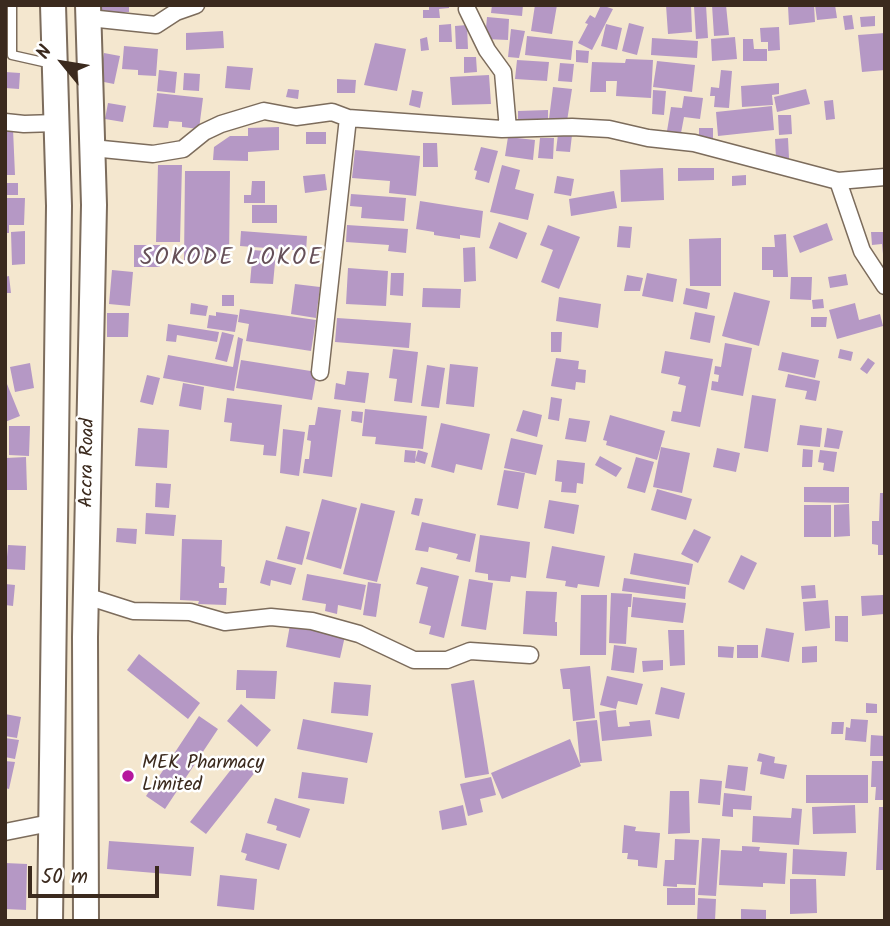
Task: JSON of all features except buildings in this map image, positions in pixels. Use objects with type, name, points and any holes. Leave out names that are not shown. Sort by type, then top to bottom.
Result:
[{"type":"main road","name":"Accra Road","points":[[50,921],[59,206],[53,5]]},
{"type":"main road","name":"Accra Road","points":[[86,921],[86,596],[94,205],[88,11]]},
{"type":"street","points":[[88,11],[156,25],[176,12],[196,5]]},
{"type":"street","points":[[467,9],[487,50],[503,72],[508,129]]},
{"type":"street","points":[[92,148],[153,154],[183,149],[204,132],[221,124],[264,111],[296,117],[332,112],[348,118],[508,129],[608,129],[648,138],[694,143],[838,181],[885,177]]},
{"type":"street","points":[[320,372],[348,118]]},
{"type":"street","points":[[5,122],[56,123]]},
{"type":"street","points":[[838,181],[862,251],[885,286]]},
{"type":"street","points":[[86,596],[133,611],[190,612],[225,622],[271,617],[312,621],[359,634],[414,660],[447,660],[470,651],[530,655]]},
{"type":"street","points":[[5,832],[50,823]]},
{"type":"lane","points":[[12,5],[12,55],[55,65]]},
{"type":"place","name":"MEK Pharmacy Limited","points":[[128,776]]},
{"type":"district","name":"SOKODE LOKOE","points":[[232,260]]}]
